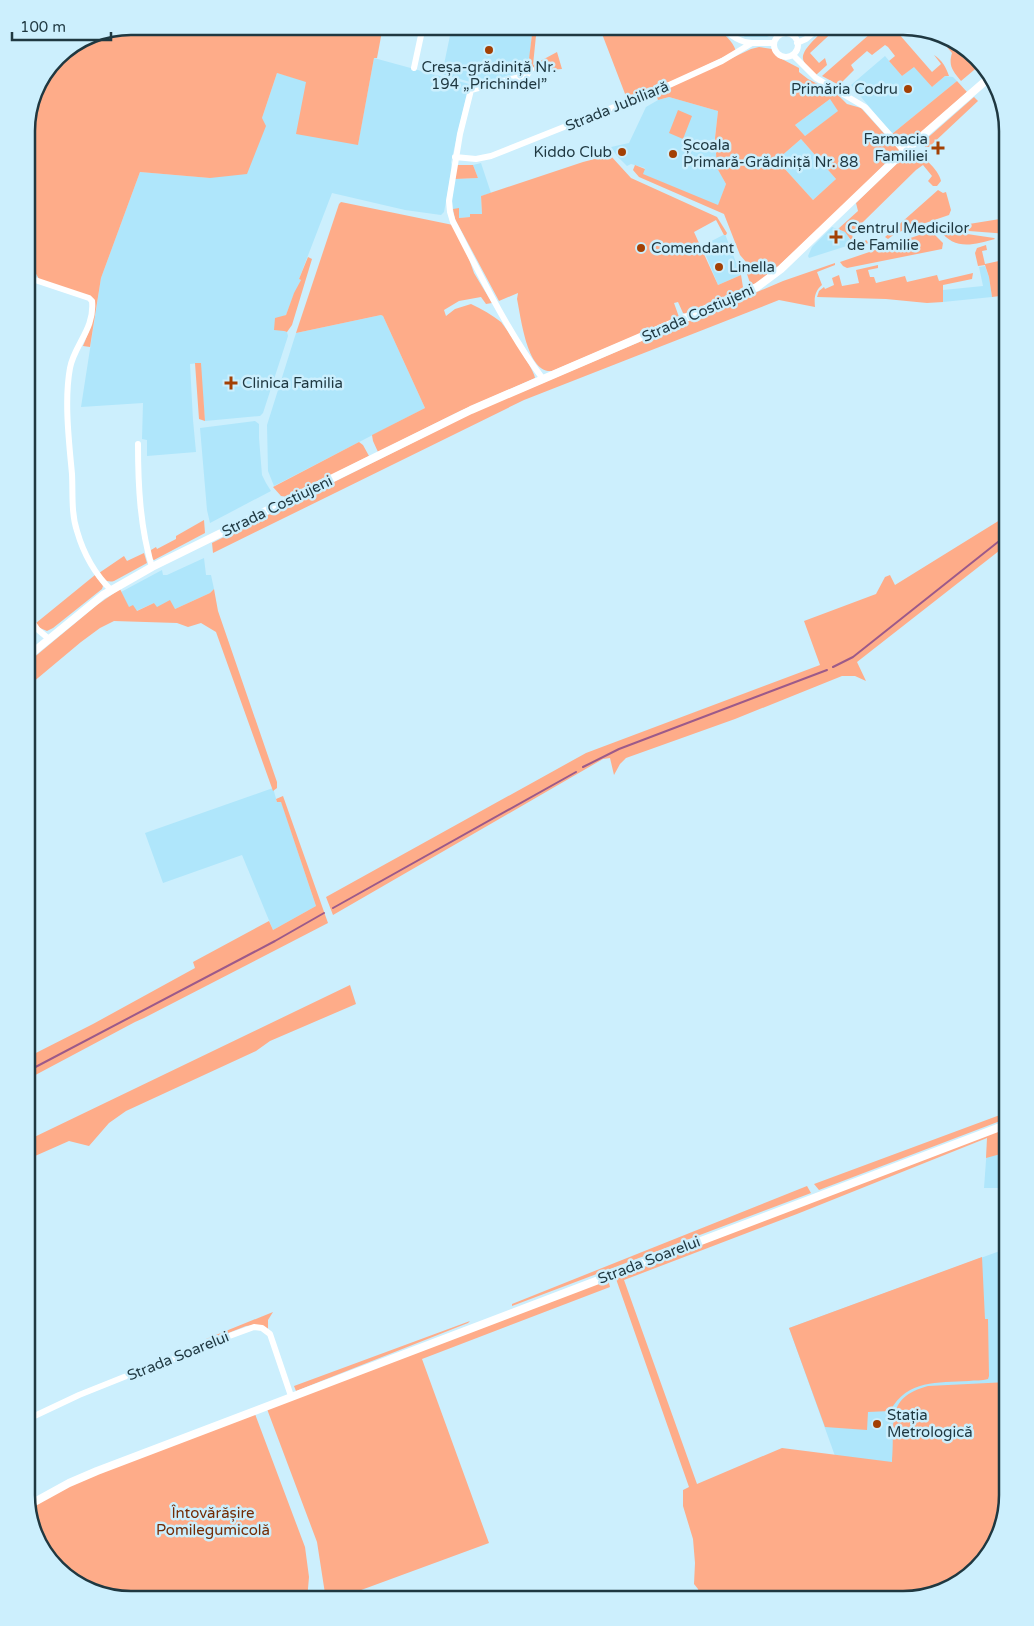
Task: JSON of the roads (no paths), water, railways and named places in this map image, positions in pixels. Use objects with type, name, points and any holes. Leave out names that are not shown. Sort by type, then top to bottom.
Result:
[{"type":"street","points":[[414,68],[421,35]]},
{"type":"street","points":[[730,35],[743,42],[752,44]]},
{"type":"street","points":[[781,35],[774,43],[774,50],[779,55],[786,57],[793,55],[797,49],[797,43],[791,35]]},
{"type":"street","points":[[797,43],[812,35]]},
{"type":"street","name":"Strada Jubiliară","points":[[455,157],[476,159],[499,153],[667,86],[722,61],[752,44],[774,43]]},
{"type":"street","points":[[793,55],[816,78],[865,107],[904,151]]},
{"type":"street","points":[[531,68],[527,75],[471,90],[455,157],[449,201],[453,222],[497,308],[526,357],[543,379]]},
{"type":"street","name":"Strada Costiujeni","points":[[35,651],[111,590],[152,567],[426,432],[543,379],[683,320],[765,282],[781,269],[904,151],[985,81]]},
{"type":"street","points":[[35,280],[89,298],[92,301],[85,336],[72,359],[68,380],[68,435],[76,530],[99,576],[111,590]]},
{"type":"street","points":[[138,444],[140,504],[152,567]]},
{"type":"street","points":[[35,626],[49,639]]},
{"type":"street","name":"Strada Soarelui","points":[[35,1502],[90,1474],[999,1127]]},
{"type":"street","name":"Strada Soarelui","points":[[35,1416],[78,1395],[160,1365],[202,1346],[254,1327],[262,1328],[270,1334],[291,1396]]},
{"type":"waterway","points":[[833,667],[853,657],[999,541]]},
{"type":"waterway","points":[[583,767],[619,749],[827,670]]},
{"type":"waterway","points":[[333,908],[576,772]]},
{"type":"waterway","points":[[35,1067],[275,941],[324,913]]},
{"type":"place","name":"Creșa-grădiniță Nr. 194 „Prichindel”","points":[[489,50]]},
{"type":"place","name":"Primăria Codru","points":[[908,89]]},
{"type":"place","name":"Farmacia Familiei","points":[[938,148]]},
{"type":"place","name":"Kiddo Club","points":[[622,152]]},
{"type":"place","name":"Școala Primară-Grădiniță Nr. 88","points":[[673,154]]},
{"type":"place","name":"Centrul Medicilor de Familie","points":[[836,237]]},
{"type":"place","name":"Comendant","points":[[641,248]]},
{"type":"place","name":"Linella","points":[[719,267]]},
{"type":"place","name":"Clinica Familia","points":[[231,383]]},
{"type":"place","name":"Stația Metrologică","points":[[877,1424]]},
{"type":"park label","name":"Întovărășire Pomilegumicolă","points":[[213,1522]]}]
